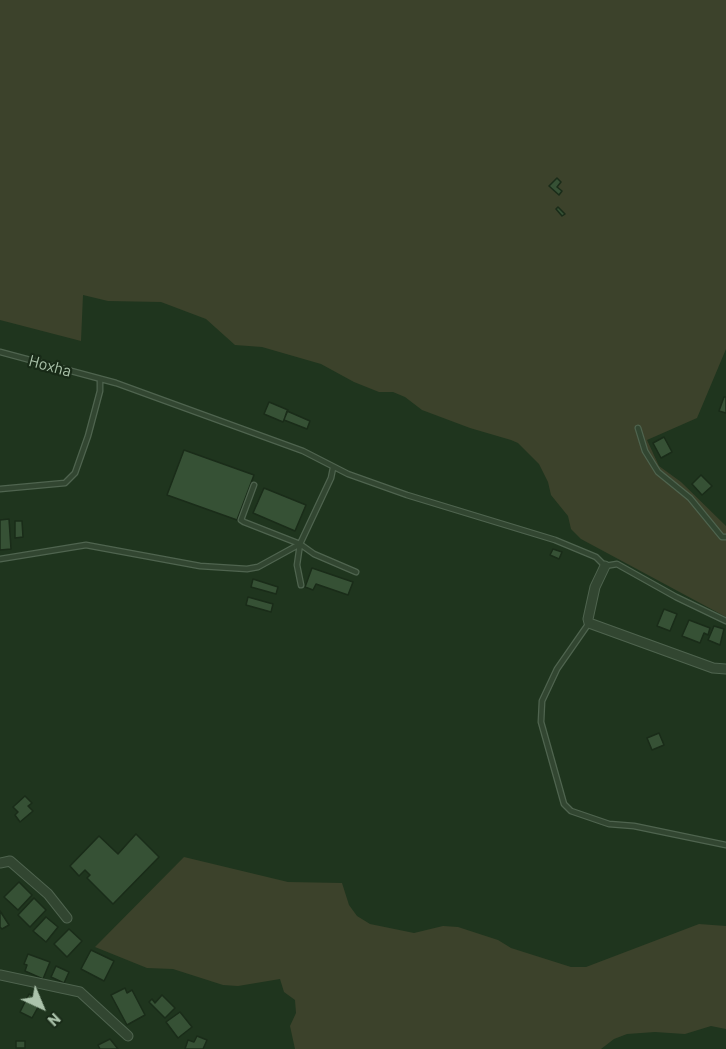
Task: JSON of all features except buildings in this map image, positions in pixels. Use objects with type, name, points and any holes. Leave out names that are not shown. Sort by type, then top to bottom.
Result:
[{"type":"street","points":[[605,566],[595,587],[589,623],[713,668],[726,669]]},
{"type":"street","points":[[0,863],[10,861],[48,894],[68,918]]},
{"type":"street","points":[[0,975],[80,992],[128,1036]]},
{"type":"lane","name":"Hoxha","points":[[0,352],[116,383],[303,451],[333,468],[407,495],[555,540],[596,557],[605,566],[617,564],[676,597],[726,621]]},
{"type":"lane","points":[[0,489],[65,483],[75,473],[100,391],[100,379]]},
{"type":"lane","points":[[638,428],[645,451],[658,472],[690,498],[722,537],[726,537]]},
{"type":"lane","points":[[301,585],[297,565],[300,544],[331,478],[333,468]]},
{"type":"lane","points":[[254,485],[242,520],[300,544],[314,554],[356,572]]},
{"type":"lane","points":[[0,559],[86,545],[200,566],[247,570],[281,556],[300,544]]},
{"type":"lane","points":[[589,623],[557,669],[542,701],[541,722],[564,804],[571,811],[609,824],[634,826],[726,845]]},
{"type":"green space","points":[[0,0],[726,0],[726,349],[697,418],[647,440],[659,466],[681,482],[726,526],[726,617],[581,539],[571,529],[568,516],[551,495],[548,482],[539,464],[518,443],[511,440],[422,410],[405,397],[393,392],[379,392],[354,382],[321,364],[262,347],[235,345],[206,319],[161,302],[108,301],[83,295],[81,341],[0,320]]},
{"type":"green space","points":[[184,857],[288,882],[342,883],[349,905],[357,916],[370,924],[414,933],[443,926],[458,927],[498,940],[511,948],[571,967],[586,967],[699,924],[726,926],[726,1029],[711,1026],[685,1034],[655,1032],[627,1034],[614,1039],[601,1049],[295,1049],[290,1026],[296,1013],[295,1000],[284,992],[280,979],[238,986],[223,985],[173,969],[147,968],[95,947]]}]
